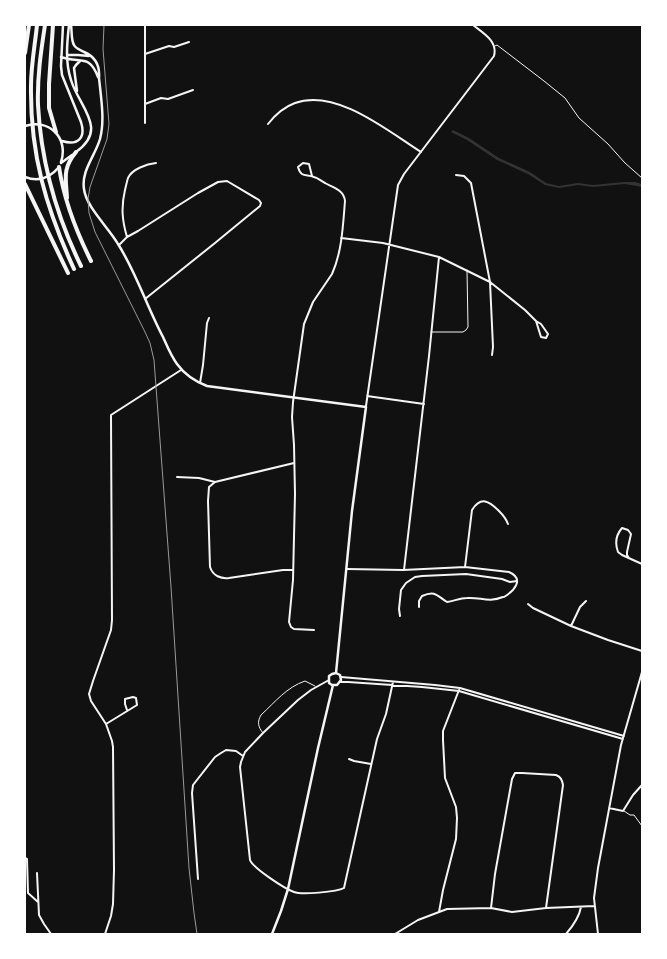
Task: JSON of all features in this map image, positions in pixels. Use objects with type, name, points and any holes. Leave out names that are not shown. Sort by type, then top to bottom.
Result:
[{"type":"highway","points":[[25,53],[29,25]]},
{"type":"highway","points":[[37,25],[31,85],[35,150],[43,189],[52,217],[74,270]]},
{"type":"highway","points":[[45,25],[38,103],[43,149],[58,213],[81,266]]},
{"type":"highway","points":[[53,25],[49,108],[56,132]]},
{"type":"highway","points":[[67,205],[66,167],[76,152]]},
{"type":"highway","points":[[59,167],[67,205],[91,261]]},
{"type":"highway","points":[[25,184],[68,273]]},
{"type":"street","points":[[62,142],[76,142],[82,135],[83,130],[60,66],[63,25]]},
{"type":"street","points":[[25,177],[43,178],[52,174],[91,138],[90,121],[71,80],[67,60],[70,25]]},
{"type":"street","points":[[70,25],[76,47],[96,61],[102,113],[101,132],[85,174],[84,191],[88,202],[119,245],[172,356],[181,369],[200,383],[215,387],[366,407]]},
{"type":"street","points":[[145,25],[145,122]]},
{"type":"street","points":[[336,673],[359,450],[398,185],[407,170],[494,56],[494,46],[488,37],[473,25]]},
{"type":"street","points":[[145,54],[189,42]]},
{"type":"street","points":[[61,57],[67,55],[91,56]]},
{"type":"street","points":[[61,57],[67,60],[82,60],[90,63],[99,78]]},
{"type":"street","points":[[78,95],[74,68],[82,60]]},
{"type":"street","points":[[144,104],[162,98],[168,99],[193,90]]},
{"type":"street","points":[[268,124],[280,112],[295,102],[318,100],[342,105],[357,111],[421,152]]},
{"type":"street","points":[[25,126],[38,124],[47,126],[56,132],[62,142],[64,152],[59,167]]},
{"type":"street","points":[[127,237],[122,212],[128,178],[135,171],[149,164],[156,163]]},
{"type":"street","points":[[312,176],[309,164],[303,163],[298,167],[301,173],[312,176],[340,191],[345,197],[341,238],[334,269],[313,302],[304,324],[293,397],[293,570],[289,622],[291,627],[297,630],[314,630]]},
{"type":"street","points":[[456,175],[464,176],[471,183],[490,282],[492,355]]},
{"type":"street","points":[[119,245],[127,237],[218,182],[227,181],[261,203],[260,206],[145,300]]},
{"type":"street","points":[[341,238],[383,244],[439,257],[490,282],[525,310],[536,321],[546,331],[548,334],[546,338],[541,337],[536,321]]},
{"type":"street","points":[[404,570],[439,257]]},
{"type":"street","points":[[200,383],[209,318]]},
{"type":"street","points":[[105,934],[111,916],[114,870],[114,756],[112,741],[106,724],[89,694],[111,630],[112,620],[111,415],[181,369]]},
{"type":"street","points":[[367,396],[424,404]]},
{"type":"street","points":[[293,570],[229,578],[221,578],[213,573],[210,567],[208,501],[209,487],[215,482],[294,463]]},
{"type":"street","points":[[176,477],[199,478],[215,482]]},
{"type":"street","points":[[465,567],[472,510],[475,506],[482,502],[488,502],[506,518],[508,524]]},
{"type":"street","points":[[629,558],[627,552],[630,534],[628,530],[622,528],[618,535],[616,546],[618,552],[629,558],[642,564]]},
{"type":"street","points":[[346,569],[404,570],[465,567],[509,572],[516,577],[517,581],[514,590],[504,597],[495,600],[460,598],[447,602],[438,594],[429,594],[422,596],[419,606]]},
{"type":"street","points":[[400,616],[401,590],[406,583],[415,577],[466,574],[512,582],[517,581]]},
{"type":"street","points":[[572,626],[580,607],[586,601]]},
{"type":"street","points":[[528,604],[532,608],[572,626],[642,651]]},
{"type":"street","points":[[598,934],[594,898],[598,868],[623,737],[642,672]]},
{"type":"street","points":[[336,673],[341,677],[459,690],[623,737]]},
{"type":"street","points":[[336,673],[330,675],[328,680],[316,686],[298,700],[263,733],[246,750],[240,768],[252,865],[295,893],[332,891],[344,888],[371,764],[393,683]]},
{"type":"street","points":[[341,677],[341,682]]},
{"type":"street","points":[[328,680],[333,685]]},
{"type":"street","points":[[333,685],[341,682],[393,683]]},
{"type":"street","points":[[272,934],[288,889],[333,685]]},
{"type":"street","points":[[439,912],[456,839],[457,818],[456,807],[445,778],[443,740],[444,730],[459,690]]},
{"type":"street","points":[[106,724],[137,705],[136,698],[125,699],[127,710]]},
{"type":"street","points":[[198,879],[193,785],[215,757],[226,750],[243,756]]},
{"type":"street","points":[[349,759],[371,764]]},
{"type":"street","points":[[491,908],[512,778],[515,774],[522,773],[556,775],[560,777],[563,785],[546,908]]},
{"type":"street","points":[[609,808],[622,811],[637,789],[642,785]]},
{"type":"street","points":[[25,858],[28,858],[28,893],[38,902]]},
{"type":"street","points":[[37,873],[39,915],[51,934]]},
{"type":"street","points":[[395,934],[418,920],[447,909],[491,908],[512,912],[546,908],[594,906]]},
{"type":"street","points":[[566,934],[577,920],[581,907]]},
{"type":"lane","points":[[494,46],[497,46],[544,80],[565,98],[579,118],[642,178]]},
{"type":"lane","points":[[432,332],[463,332],[468,327],[467,270]]},
{"type":"lane","points":[[263,733],[258,725],[258,720],[286,691],[305,681],[316,686]]},
{"type":"lane","points":[[622,811],[634,815],[642,826]]},
{"type":"shaded area","points":[[453,130],[499,158],[530,172],[546,183],[559,186],[578,183],[593,185],[635,182],[642,184],[642,187],[625,184],[593,187],[578,185],[559,188],[545,185],[528,174],[497,160],[451,132]]},
{"type":"tram line","points":[[104,25],[103,49],[109,124],[107,139],[90,187],[88,199],[89,213],[95,232],[150,343],[154,360],[189,868],[197,934]]}]
